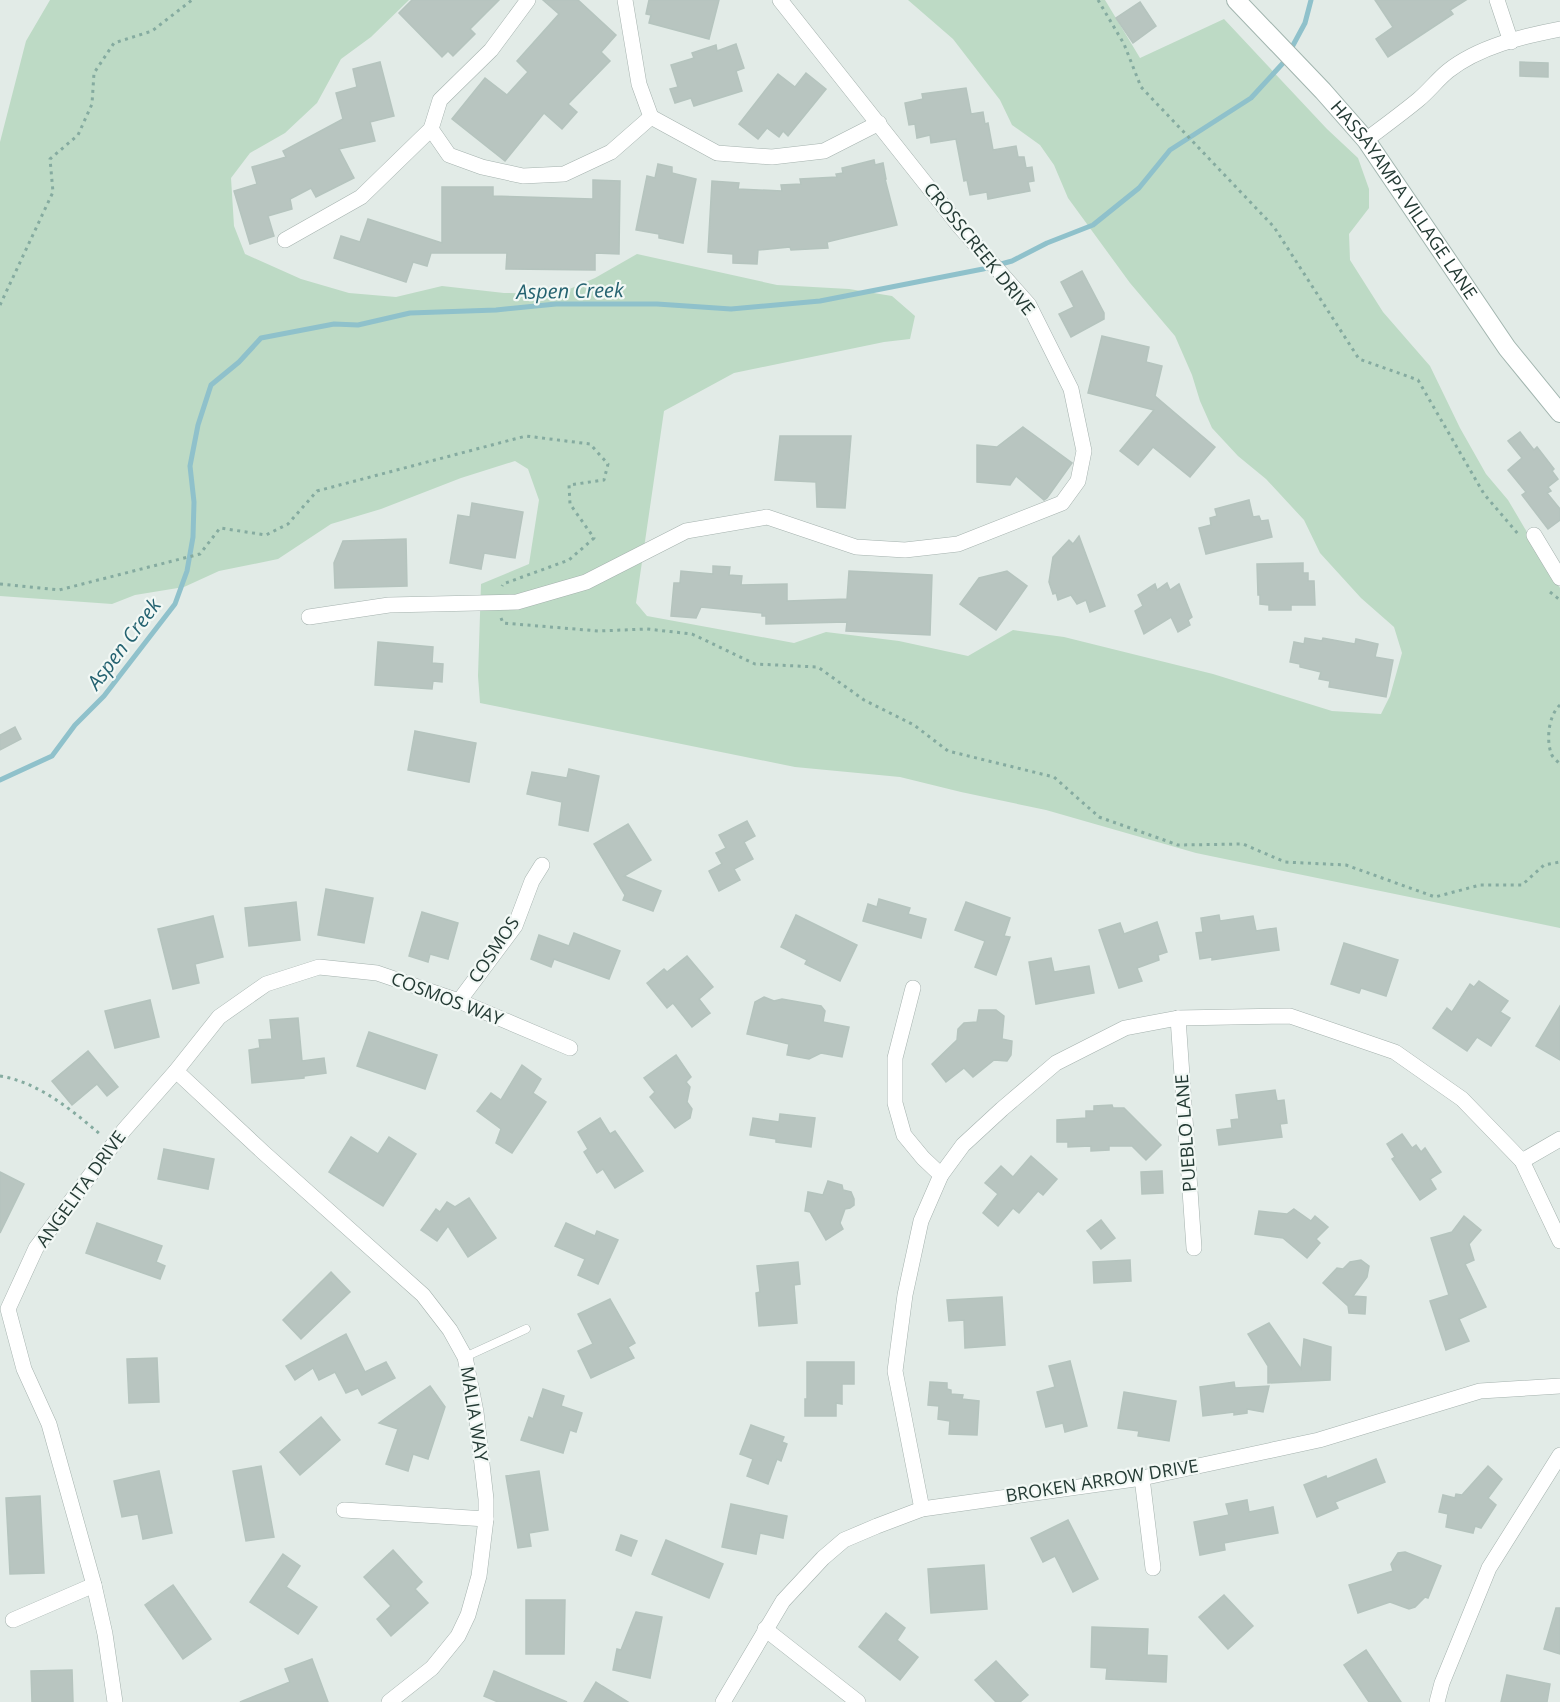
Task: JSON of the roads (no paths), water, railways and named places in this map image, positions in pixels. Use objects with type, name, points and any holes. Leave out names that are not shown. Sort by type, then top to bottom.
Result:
[{"type":"street","points":[[285,240],[361,197],[431,129],[440,100],[491,50],[528,0]]},
{"type":"street","points":[[625,0],[639,84],[651,117],[717,153],[772,157],[825,151],[879,123]]},
{"type":"street","name":"CROSSCREEK DRIVE","points":[[309,617],[388,605],[517,602],[586,582],[686,531],[767,517],[856,547],[905,550],[958,544],[1062,503],[1078,482],[1084,451],[1071,389],[1029,305],[960,227],[780,0]]},
{"type":"street","name":"HASSAYAMPA VILLAGE LANE","points":[[1236,0],[1297,63],[1366,140],[1507,348],[1560,413]]},
{"type":"street","points":[[1497,0],[1511,42]]},
{"type":"street","points":[[1366,140],[1419,99],[1448,71],[1468,58],[1538,33],[1560,29]]},
{"type":"street","points":[[431,129],[449,155],[482,167],[523,176],[564,174],[611,152],[651,117]]},
{"type":"street","points":[[1534,535],[1560,579]]},
{"type":"street","name":"COSMOS","points":[[459,1001],[515,927],[532,881],[542,865]]},
{"type":"street","name":"COSMOS WAY","points":[[319,968],[377,973],[459,1001],[570,1048]]},
{"type":"street","name":"ANGELITA DRIVE","points":[[115,1702],[105,1634],[94,1585],[49,1424],[24,1369],[8,1309],[36,1248],[112,1145],[219,1017],[266,984],[319,968]]},
{"type":"street","points":[[913,988],[895,1058],[896,1103],[904,1135],[941,1175]]},
{"type":"street","points":[[922,1509],[895,1371],[905,1295],[921,1221],[941,1175],[963,1144],[1056,1063],[1125,1028],[1178,1018],[1290,1016],[1395,1052],[1462,1099],[1522,1161],[1560,1241]]},
{"type":"street","name":"PUEBLO LANE","points":[[1178,1018],[1194,1248]]},
{"type":"street","name":"MALIA WAY","points":[[176,1071],[264,1153],[423,1294],[450,1330],[465,1357],[476,1412],[486,1519],[479,1576],[468,1615],[458,1636],[432,1668],[388,1702]]},
{"type":"street","points":[[1522,1161],[1560,1139]]},
{"type":"street","name":"BROKEN ARROW DRIVE","points":[[723,1702],[783,1601],[823,1558],[844,1540],[922,1509],[1142,1478],[1319,1440],[1480,1391],[1560,1386]]},
{"type":"street","points":[[1437,1702],[1442,1683],[1489,1568],[1560,1455]]},
{"type":"street","points":[[1142,1478],[1153,1568]]},
{"type":"street","points":[[344,1510],[486,1519]]},
{"type":"street","points":[[14,1620],[94,1585]]},
{"type":"street","points":[[765,1629],[858,1702]]},
{"type":"lane","points":[[465,1357],[526,1329]]},
{"type":"waterway","name":"Aspen Creek","points":[[0,780],[52,756],[75,725],[104,696],[175,604],[187,571],[193,537],[194,502],[190,466],[198,425],[211,385],[239,362],[261,338],[334,324],[358,325],[410,313],[496,310],[556,304],[657,304],[731,309],[820,301],[983,269],[1012,261],[1047,243],[1093,225],[1139,188],[1170,150],[1251,98],[1284,62],[1305,23],[1311,0]]}]
